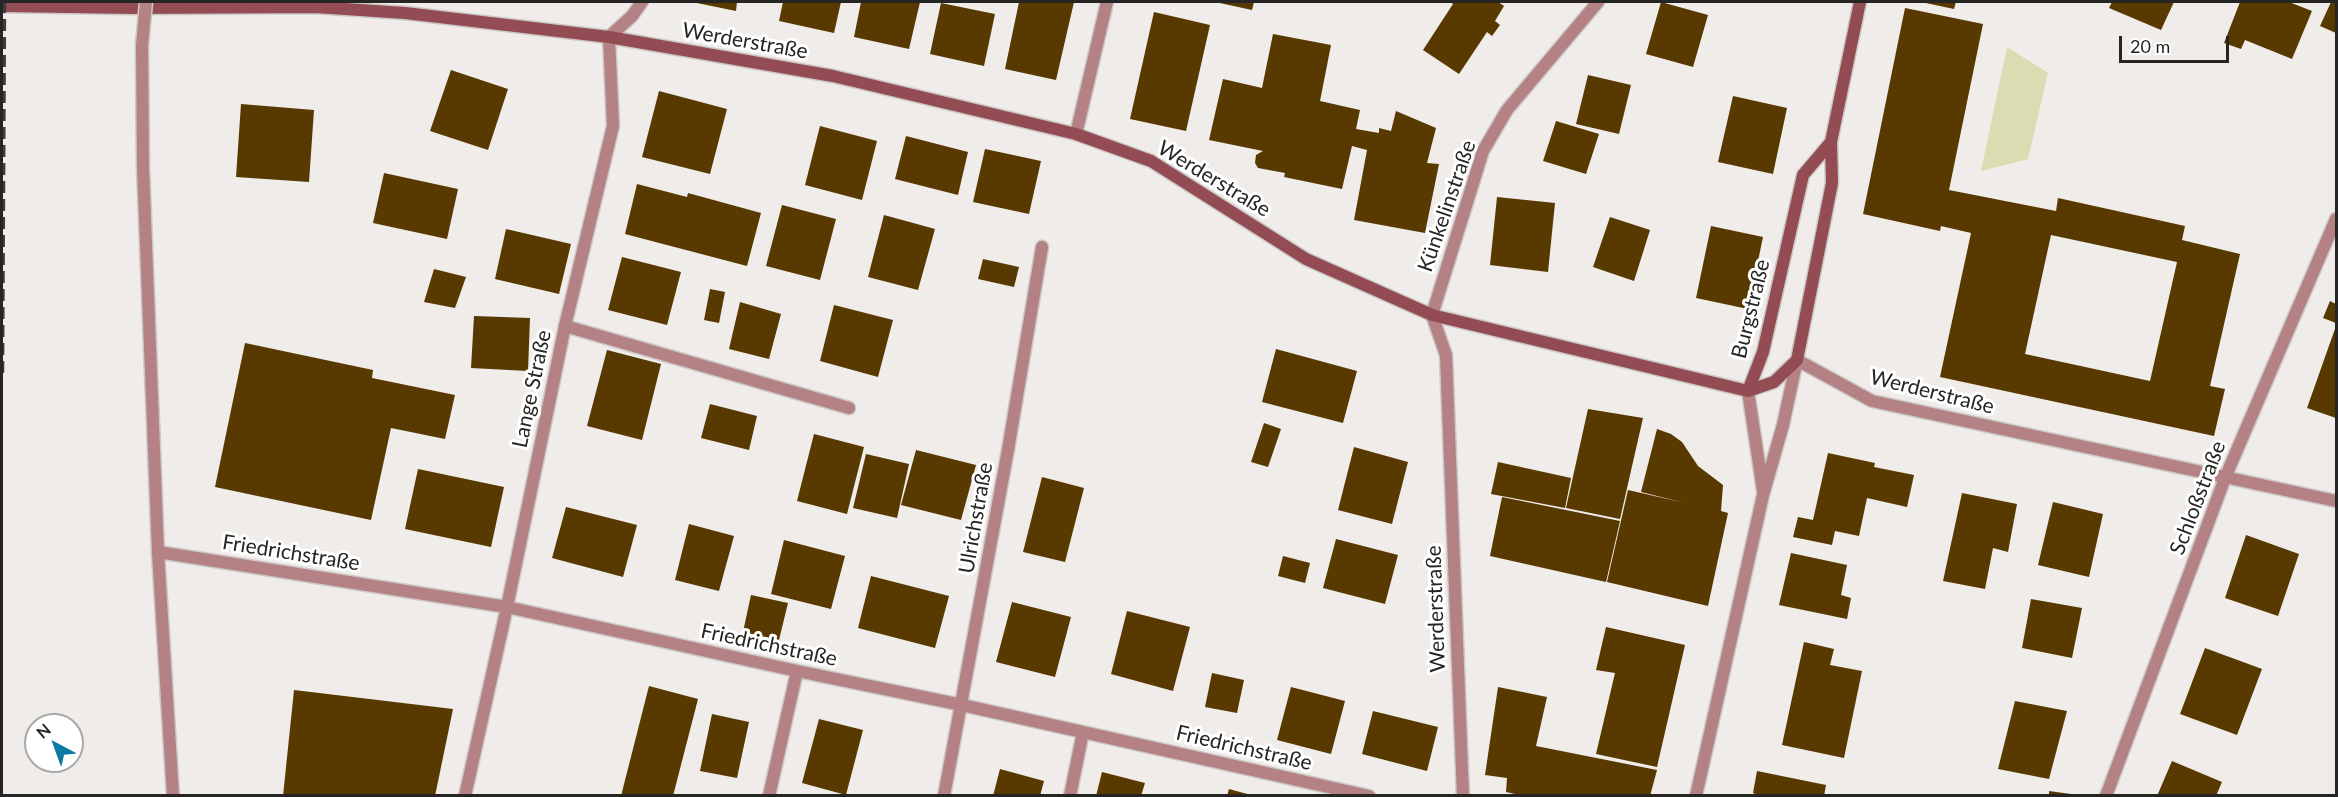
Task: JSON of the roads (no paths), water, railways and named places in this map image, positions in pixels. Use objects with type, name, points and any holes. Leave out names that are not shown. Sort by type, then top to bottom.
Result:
[{"type":"main road","name":"Burgstraße","points":[[1797,360],[1832,183],[1831,142],[1860,2]]},
{"type":"main road","name":"Werderstraße","points":[[2,6],[134,8],[312,4],[609,37],[833,76],[1076,134],[1151,161],[1306,258],[1432,315],[1748,391]]},
{"type":"main road","name":"Burgstraße","points":[[1748,391],[1763,352],[1803,175],[1831,142]]},
{"type":"main road","points":[[1748,391],[1774,382],[1797,360]]},
{"type":"street","points":[[146,2],[142,45],[143,168],[158,552],[174,795]]},
{"type":"street","points":[[609,37],[632,16],[642,2]]},
{"type":"street","points":[[1076,134],[1107,2]]},
{"type":"street","name":"Künkelinstraße","points":[[1432,315],[1483,151],[1507,110],[1598,2]]},
{"type":"street","name":"Lange Straße","points":[[465,795],[507,607],[565,326],[613,126],[609,37]]},
{"type":"street","name":"Schloßstraße","points":[[2106,795],[2225,478],[2337,219]]},
{"type":"street","name":"Ulrichstraße","points":[[944,795],[962,705],[1042,247]]},
{"type":"street","name":"Werderstraße","points":[[1432,315],[1446,355],[1463,795]]},
{"type":"street","points":[[565,326],[849,408]]},
{"type":"street","name":"Werderstraße","points":[[1797,360],[1872,400],[2337,501]]},
{"type":"street","name":"Burgstraße","points":[[1695,795],[1763,495],[1783,425],[1797,360]]},
{"type":"street","name":"Burgstraße","points":[[1748,391],[1763,495]]},
{"type":"street","name":"Friedrichstraße","points":[[158,552],[507,607],[1083,732],[1313,790],[1369,795]]},
{"type":"street","points":[[769,795],[797,671]]},
{"type":"street","points":[[1070,795],[1083,732]]},
{"type":"railway","points":[[2,373],[4,2]]}]
